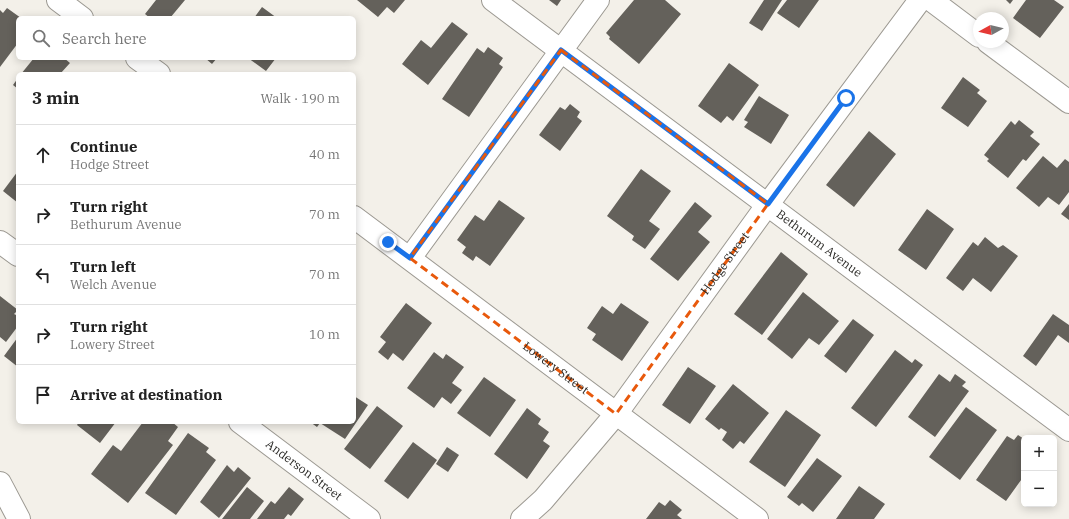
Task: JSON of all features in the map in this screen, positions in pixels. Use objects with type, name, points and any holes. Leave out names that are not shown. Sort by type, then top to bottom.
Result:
[{"type":"street","points":[[58,0],[79,16]]},
{"type":"street","name":"Bethurum Avenue","points":[[493,0],[1069,430]]},
{"type":"street","points":[[410,258],[598,0]]},
{"type":"street","name":"Hodge Street","points":[[522,519],[543,500],[616,414],[768,204],[920,0]]},
{"type":"street","points":[[931,0],[973,32]]},
{"type":"street","points":[[996,48],[1069,102]]},
{"type":"street","points":[[140,60],[156,72]]},
{"type":"street","name":"Lowery Street","points":[[356,218],[757,519]]},
{"type":"street","points":[[0,242],[16,254]]},
{"type":"street","name":"Anderson Street","points":[[243,424],[368,519]]},
{"type":"street","points":[[0,483],[19,519]]},
{"type":"highlighted area","points":[[561,50],[768,204],[616,414],[410,258]]},
{"type":"building","points":[[156,0],[185,0],[172,16],[148,16],[145,14]]},
{"type":"building","points":[[357,0],[405,0],[394,13],[387,7],[378,17]]},
{"type":"building","points":[[549,0],[561,0],[557,6]]},
{"type":"building","points":[[634,0],[665,0],[681,14],[639,64],[609,39],[610,37],[606,33]]},
{"type":"building","points":[[764,0],[782,0],[762,31],[749,23]]},
{"type":"building","points":[[787,0],[819,0],[799,28],[777,13]]},
{"type":"building","points":[[1006,0],[1013,0],[1010,4]]},
{"type":"building","points":[[1026,0],[1054,0],[1064,7],[1040,38],[1013,18]]},
{"type":"building","points":[[262,7],[274,16],[255,16]]},
{"type":"building","points":[[7,8],[18,16],[16,16],[16,46],[0,67],[0,10],[3,13]]},
{"type":"building","points":[[452,22],[468,34],[428,85],[402,64],[421,40],[431,48]]},
{"type":"building","points":[[488,47],[503,58],[499,64],[503,67],[469,117],[442,99],[477,48],[484,53]]},
{"type":"building","points":[[32,60],[66,60],[70,63],[62,72],[23,72]]},
{"type":"building","points":[[207,60],[215,60],[212,64]]},
{"type":"building","points":[[251,60],[274,60],[266,71]]},
{"type":"building","points":[[729,63],[759,85],[733,121],[727,116],[721,123],[698,106]]},
{"type":"building","points":[[963,77],[980,90],[977,93],[987,101],[968,127],[941,108]]},
{"type":"building","points":[[759,96],[789,115],[771,144],[744,127],[748,122],[744,120]]},
{"type":"building","points":[[570,104],[580,112],[577,117],[582,121],[560,151],[539,135],[560,107],[565,110]]},
{"type":"building","points":[[1019,120],[1034,132],[1030,136],[1040,144],[1026,161],[1023,159],[1008,178],[987,161],[989,159],[984,155],[1011,121],[1015,125]]},
{"type":"building","points":[[869,131],[896,154],[854,207],[826,185]]},
{"type":"building","points":[[1043,156],[1057,168],[1065,159],[1069,162],[1069,192],[1059,205],[1048,197],[1039,207],[1016,188]]},
{"type":"building","points":[[641,169],[671,191],[649,221],[660,229],[645,249],[632,240],[634,236],[607,216]]},
{"type":"building","points":[[16,174],[16,201],[3,191]]},
{"type":"building","points":[[499,200],[525,218],[490,266],[476,256],[473,261],[462,253],[466,247],[457,240],[475,215],[484,221]]},
{"type":"building","points":[[695,202],[712,216],[698,232],[710,242],[678,281],[650,259]]},
{"type":"building","points":[[1069,204],[1069,220],[1061,214]]},
{"type":"building","points":[[927,209],[954,229],[926,270],[898,250]]},
{"type":"building","points":[[985,237],[998,248],[1003,245],[1018,256],[991,292],[973,278],[963,291],[946,278],[973,242],[978,246]]},
{"type":"building","points":[[781,252],[808,274],[762,335],[734,314]]},
{"type":"building","points":[[803,292],[839,321],[819,345],[809,338],[792,359],[767,339]]},
{"type":"building","points":[[0,296],[16,308],[16,312],[14,314],[16,315],[16,329],[6,342],[0,337]]},
{"type":"building","points":[[406,303],[432,323],[403,361],[393,353],[388,360],[378,352],[386,342],[380,337]]},
{"type":"building","points":[[621,303],[649,322],[622,361],[592,340],[596,334],[587,328],[602,306],[613,314]]},
{"type":"building","points":[[1053,314],[1069,325],[1069,343],[1058,335],[1036,366],[1023,356]]},
{"type":"building","points":[[853,319],[874,335],[846,373],[824,356]]},
{"type":"building","points":[[16,340],[16,365],[4,356]]},
{"type":"building","points":[[895,350],[912,363],[915,359],[923,365],[876,427],[851,408]]},
{"type":"building","points":[[434,352],[443,359],[446,354],[464,367],[452,383],[462,390],[451,404],[442,397],[434,408],[407,388]]},
{"type":"building","points":[[688,367],[716,386],[690,424],[662,405]]},
{"type":"building","points":[[939,374],[950,382],[955,374],[966,382],[962,386],[969,391],[935,437],[908,417]]},
{"type":"building","points":[[484,377],[516,400],[490,437],[457,413]]},
{"type":"building","points":[[733,384],[769,413],[744,444],[740,441],[733,449],[722,440],[727,432],[721,428],[719,430],[705,419]]},
{"type":"building","points":[[356,397],[368,405],[356,423]]},
{"type":"building","points":[[377,406],[403,426],[370,469],[344,449]]},
{"type":"building","points":[[966,407],[997,430],[960,480],[929,457]]},
{"type":"building","points":[[527,408],[541,419],[538,424],[549,432],[543,441],[550,446],[527,479],[494,454]]},
{"type":"building","points":[[786,410],[821,435],[785,487],[749,462]]},
{"type":"building","points":[[78,424],[114,424],[100,443]]},
{"type":"building","points":[[141,424],[174,424],[178,427],[168,441],[173,445],[128,503],[91,474],[113,445],[121,451]]},
{"type":"building","points":[[322,424],[355,424],[345,439]]},
{"type":"building","points":[[188,433],[209,448],[206,452],[216,460],[176,515],[145,493]]},
{"type":"building","points":[[1018,435],[1021,437],[1021,480],[1006,501],[976,480],[1007,436],[1014,440]]},
{"type":"building","points":[[413,442],[437,460],[408,499],[384,481]]},
{"type":"building","points":[[447,447],[459,455],[448,472],[436,464]]},
{"type":"building","points":[[817,458],[842,476],[813,512],[802,503],[799,506],[787,497]]},
{"type":"building","points":[[227,465],[234,472],[238,467],[251,478],[219,518],[200,502]]},
{"type":"building","points":[[859,486],[885,504],[874,519],[836,519]]},
{"type":"building","points":[[247,487],[264,501],[250,519],[222,519]]},
{"type":"building","points":[[289,487],[304,499],[291,516],[288,514],[284,519],[257,519],[271,501],[275,504]]},
{"type":"building","points":[[670,500],[682,510],[677,515],[682,519],[646,519],[659,502],[665,506]]},
{"type":"route","points":[[388,242],[410,258],[561,50],[768,204],[846,98]]}]
